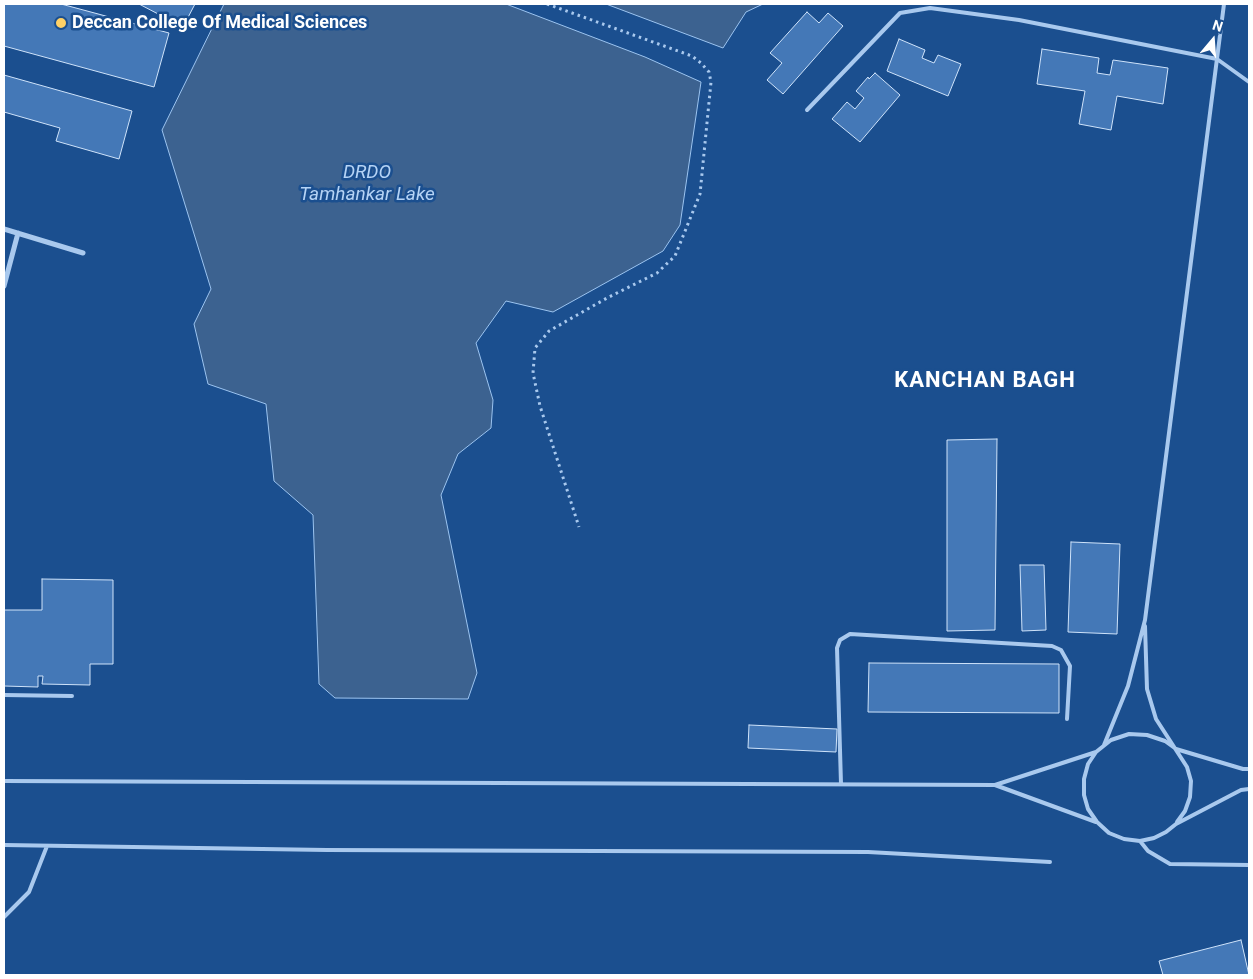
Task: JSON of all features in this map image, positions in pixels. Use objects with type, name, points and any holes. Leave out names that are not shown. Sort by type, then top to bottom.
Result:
[{"type":"street","points":[[4,229],[83,253]]},
{"type":"street","points":[[4,286],[18,233]]},
{"type":"lane","points":[[1104,745],[1128,686],[1145,620],[1224,4]]},
{"type":"lane","points":[[807,110],[900,13],[930,8],[1019,20],[1217,59],[1249,82]]},
{"type":"lane","points":[[1145,620],[1147,689],[1156,719],[1187,767],[1191,782],[1190,797],[1185,812],[1176,824]]},
{"type":"lane","points":[[841,784],[837,648],[840,640],[850,634],[1052,646],[1061,650],[1070,666],[1067,719]]},
{"type":"lane","points":[[4,695],[72,696]]},
{"type":"lane","points":[[1249,769],[1243,769],[1176,749],[1165,741],[1147,734],[1129,734],[1111,740],[1096,752],[1088,764],[1084,779],[1084,795],[1088,809],[1097,822],[1109,833],[1124,839],[1140,841],[1154,838],[1176,824],[1242,790],[1249,789]]},
{"type":"lane","points":[[4,781],[995,784],[1096,752]]},
{"type":"lane","points":[[995,784],[1097,822]]},
{"type":"lane","points":[[1140,841],[1148,850],[1170,864],[1249,865]]},
{"type":"lane","points":[[4,845],[327,850],[868,852],[1050,862]]},
{"type":"lane","points":[[4,917],[28,892],[47,846]]},
{"type":"path","points":[[547,4],[692,56],[708,72],[711,82],[700,194],[675,256],[657,273],[607,298],[549,332],[535,348],[533,374],[540,406],[580,527]]},
{"type":"water","name":"DRDO Tamhankar Lake","points":[[224,4],[506,4],[645,57],[701,82],[680,225],[663,251],[553,312],[506,301],[476,343],[493,400],[491,428],[458,454],[441,495],[477,673],[468,699],[335,698],[319,684],[313,515],[274,481],[266,404],[208,384],[194,324],[211,289],[162,130]]},
{"type":"water","points":[[606,4],[763,4],[746,12],[723,48]]},
{"type":"building","points":[[4,4],[61,4],[169,33],[154,87],[4,46]]},
{"type":"building","points":[[139,4],[195,4],[183,27]]},
{"type":"building","points":[[807,12],[819,23],[828,13],[843,26],[783,94],[767,80],[782,63],[770,53]]},
{"type":"building","points":[[899,39],[925,50],[922,58],[934,63],[938,55],[961,64],[948,96],[887,71]]},
{"type":"building","points":[[1042,49],[1099,58],[1097,73],[1110,75],[1113,60],[1168,68],[1163,104],[1117,96],[1111,130],[1079,124],[1085,91],[1037,84]]},
{"type":"building","points":[[875,73],[900,95],[860,142],[832,119],[847,102],[855,109],[864,98],[856,91],[868,77],[869,79]]},
{"type":"building","points":[[4,75],[132,111],[119,159],[56,141],[60,128],[4,112]]},
{"type":"building","points":[[997,439],[995,630],[947,631],[947,440]]},
{"type":"building","points":[[1071,542],[1120,544],[1117,634],[1068,632]]},
{"type":"building","points":[[1020,565],[1044,565],[1046,630],[1022,631]]},
{"type":"building","points":[[42,579],[113,580],[113,664],[90,664],[90,685],[42,684],[43,676],[38,676],[38,687],[4,686],[4,610],[42,610]]},
{"type":"building","points":[[869,663],[1059,664],[1059,713],[868,712]]},
{"type":"building","points":[[749,725],[837,729],[836,752],[748,748]]},
{"type":"building","points":[[1241,940],[1249,975],[1163,975],[1159,961]]},
{"type":"place","name":"Deccan College Of Medical Sciences","points":[[61,23]]},
{"type":"district","name":"KANCHAN BAGH","points":[[985,381]]}]
